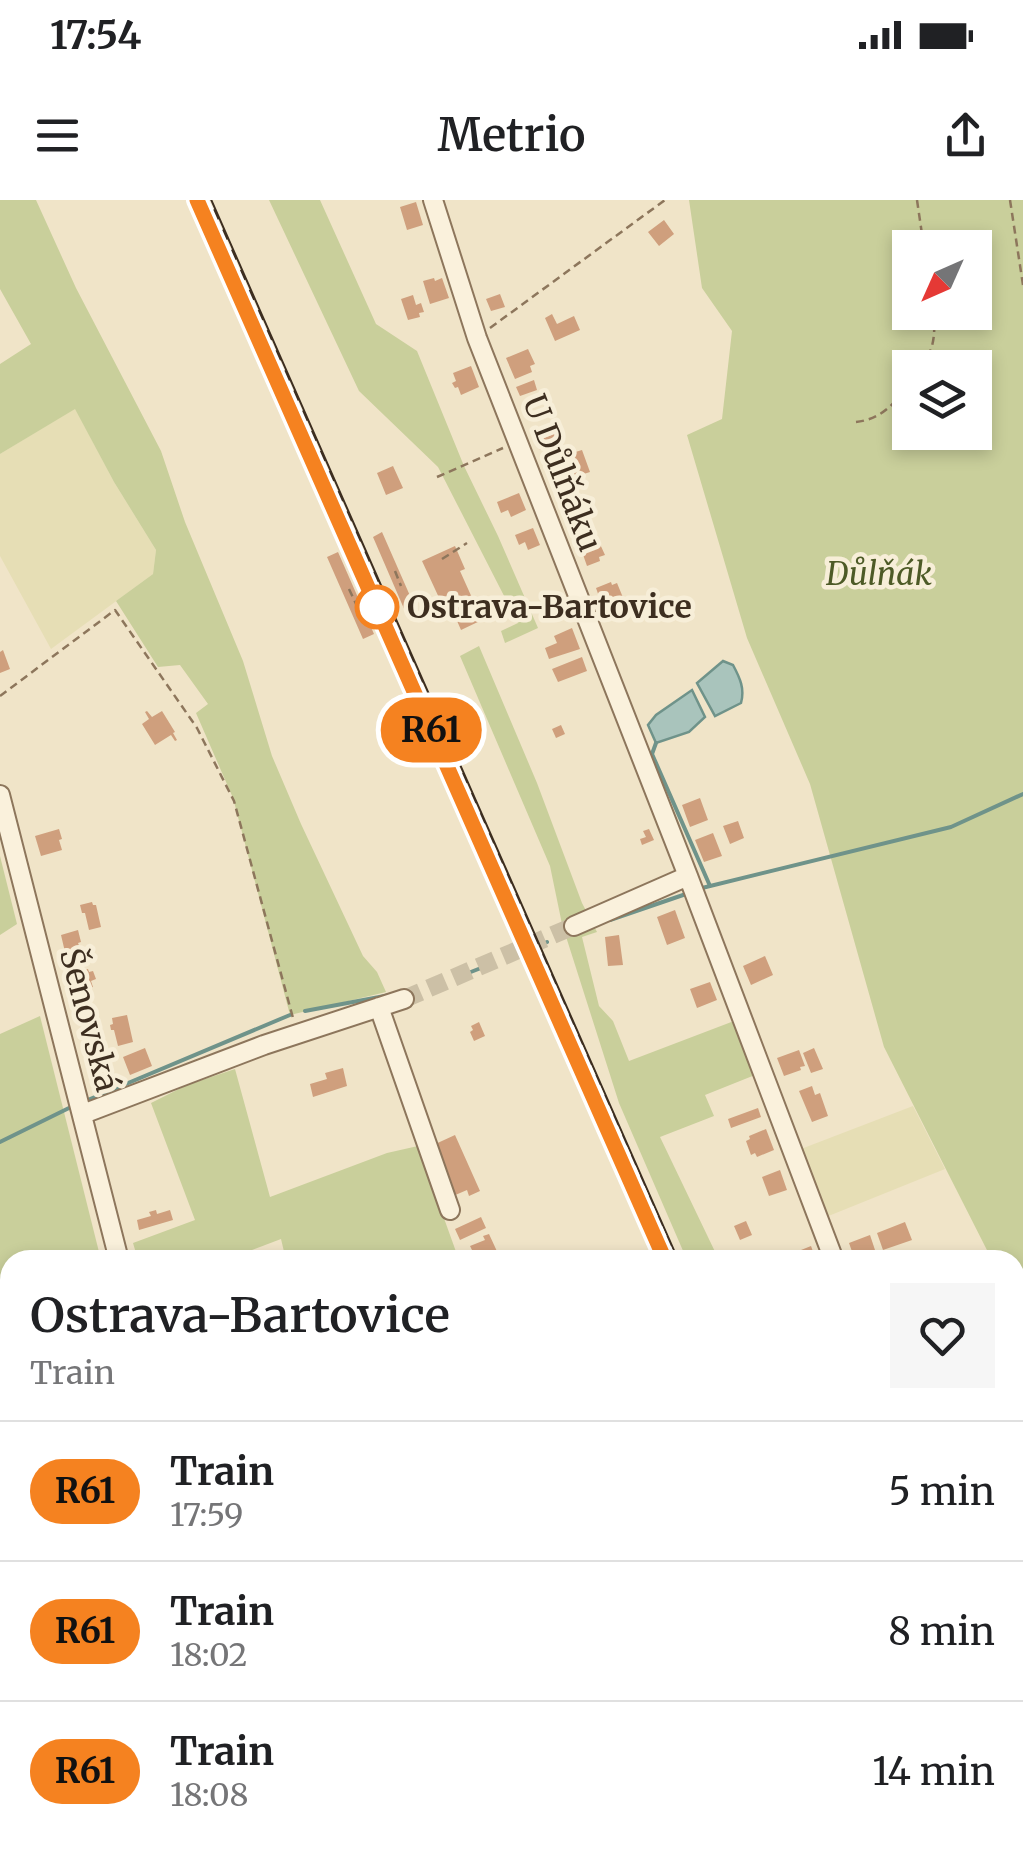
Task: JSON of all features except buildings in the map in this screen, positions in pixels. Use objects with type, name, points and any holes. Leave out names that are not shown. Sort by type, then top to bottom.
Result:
[{"type":"street","name":"U Důlňáku","points":[[433,200],[477,338],[830,1250]]},
{"type":"street","name":"Šenovská","points":[[0,795],[117,1250]]},
{"type":"street","points":[[574,926],[688,876]]},
{"type":"street","points":[[83,1114],[404,999]]},
{"type":"street","points":[[379,1006],[450,1210]]},
{"type":"path","points":[[477,338],[665,200]]},
{"type":"path","points":[[917,200],[921,230]]},
{"type":"path","points":[[1010,200],[1023,285]]},
{"type":"path","points":[[856,422],[872,420],[892,403]]},
{"type":"path","points":[[438,477],[518,442]]},
{"type":"path","points":[[442,559],[467,543]]},
{"type":"path","points":[[394,571],[401,586]]},
{"type":"path","points":[[349,588],[357,606]]},
{"type":"path","points":[[0,696],[115,610],[197,728],[234,801],[298,1034]]},
{"type":"shaded area","points":[[75,408],[156,550],[153,574],[51,649],[0,556],[0,454]]},
{"type":"shaded area","points":[[913,1106],[945,1169],[826,1217],[801,1149]]},
{"type":"green space","points":[[0,200],[36,200],[76,288],[161,451],[185,522],[243,661],[272,756],[363,956],[377,972],[386,992],[290,1015],[233,798],[196,713],[208,704],[180,665],[158,667],[116,601],[153,574],[156,550],[75,409],[0,454],[0,364],[31,344],[0,289]]},
{"type":"green space","points":[[269,200],[320,200],[376,324],[417,351],[538,628],[505,643],[501,631],[518,623],[438,467],[359,391]]},
{"type":"green space","name":"Důlňák","points":[[689,200],[1023,200],[1023,1250],[987,1250],[884,1047],[810,784],[747,638],[687,435],[722,419],[732,331],[702,288]]},
{"type":"green space","points":[[479,646],[537,783],[582,903],[597,932],[582,937],[599,1006],[613,1021],[629,1061],[734,1021],[755,1075],[705,1095],[714,1116],[660,1137],[714,1250],[683,1250],[619,1103],[562,924],[550,866],[460,656]]},
{"type":"green space","points":[[0,856],[17,924],[0,935]]},
{"type":"green space","points":[[40,1016],[98,1250],[0,1250],[0,1034]]},
{"type":"green space","points":[[235,1069],[270,1197],[387,1153],[418,1146],[455,1250],[284,1250],[281,1239],[252,1250],[135,1250],[133,1243],[195,1220],[151,1103],[187,1085]]},
{"type":"water","points":[[723,661],[736,670],[742,698],[741,703],[715,716],[697,683]]},
{"type":"water","points":[[692,690],[705,717],[689,732],[656,743],[648,725]]},
{"type":"waterway","points":[[656,743],[652,754],[710,886]]},
{"type":"waterway","points":[[702,888],[951,827],[1023,794]]},
{"type":"waterway","points":[[610,920],[686,894]]},
{"type":"waterway","points":[[458,977],[481,968]]},
{"type":"waterway","points":[[305,1011],[390,995]]},
{"type":"waterway","points":[[83,1102],[290,1015]]},
{"type":"waterway","points":[[0,1142],[69,1108]]},
{"type":"tunnel","points":[[404,999],[574,926]]},
{"type":"railway","points":[[208,200],[671,1250]]},
{"type":"train","name":"R61","points":[[197,200],[661,1250]]},
{"type":"place","name":"Ostrava-Bartovice","points":[[377,607]]}]
